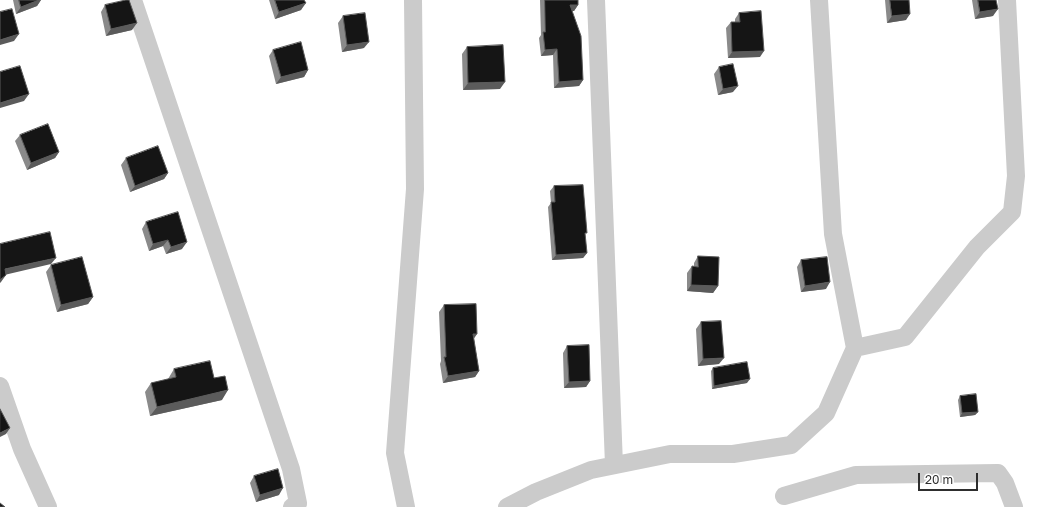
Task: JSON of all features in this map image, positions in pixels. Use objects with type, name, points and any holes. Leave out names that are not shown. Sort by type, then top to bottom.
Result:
[{"type":"street","points":[[133,0],[291,470],[298,503],[292,507]]},
{"type":"street","points":[[406,507],[395,453],[415,190],[413,0]]},
{"type":"street","points":[[596,0],[614,465]]},
{"type":"street","points":[[507,507],[536,492],[592,470],[614,465],[670,454],[733,454],[791,445],[826,413],[855,348],[833,234],[819,0]]},
{"type":"street","points":[[855,348],[905,338],[977,246],[1012,212],[1016,176],[1007,0]]},
{"type":"street","points":[[0,386],[22,449],[48,507]]},
{"type":"street","points":[[784,496],[856,475],[998,473],[1005,483],[1014,507]]},
{"type":"building","points":[[19,0],[39,0],[21,7]]},
{"type":"building","points":[[129,0],[137,23],[111,29],[105,5]]},
{"type":"building","points":[[275,0],[304,0],[306,3],[279,12]]},
{"type":"building","points":[[545,0],[578,0],[578,5],[570,5],[581,36],[583,80],[559,82],[557,49],[545,50],[543,32],[545,32]]},
{"type":"building","points":[[890,0],[909,0],[910,14],[892,16]]},
{"type":"building","points":[[978,0],[996,0],[998,9],[980,12]]},
{"type":"building","points":[[12,9],[19,34],[0,40],[0,12]]},
{"type":"building","points":[[761,11],[764,51],[732,52],[731,22],[740,22],[739,13]]},
{"type":"building","points":[[365,13],[369,42],[347,45],[343,16]]},
{"type":"building","points":[[301,42],[308,70],[281,77],[273,50]]},
{"type":"building","points":[[503,45],[505,82],[468,83],[467,47]]},
{"type":"building","points":[[733,64],[738,86],[723,89],[719,67]]},
{"type":"building","points":[[20,66],[29,94],[0,103],[0,72]]},
{"type":"building","points":[[48,124],[59,152],[31,163],[20,135]]},
{"type":"building","points":[[158,146],[168,173],[135,186],[126,158]]},
{"type":"building","points":[[583,185],[587,253],[556,255],[551,202],[555,202],[554,186]]},
{"type":"building","points":[[178,212],[187,242],[171,247],[168,240],[153,244],[146,222]]},
{"type":"building","points":[[50,232],[56,258],[5,269],[6,275],[0,280],[0,244]]},
{"type":"building","points":[[698,256],[719,257],[718,286],[691,285],[692,266],[698,267]]},
{"type":"building","points":[[82,257],[93,297],[61,305],[51,265]]},
{"type":"building","points":[[827,257],[830,282],[805,286],[801,260]]},
{"type":"building","points":[[476,304],[477,334],[473,334],[479,371],[448,376],[444,357],[446,357],[444,305]]},
{"type":"building","points":[[721,321],[724,358],[703,359],[701,322]]},
{"type":"building","points":[[589,345],[590,381],[569,382],[567,346]]},
{"type":"building","points":[[210,361],[214,378],[225,376],[228,390],[157,407],[151,383],[176,377],[174,369]]},
{"type":"building","points":[[747,362],[750,379],[714,386],[713,368]]},
{"type":"building","points":[[976,394],[978,412],[962,413],[960,396]]},
{"type":"building","points":[[0,409],[10,428],[0,433]]},
{"type":"building","points":[[278,469],[283,488],[260,495],[254,476]]}]
